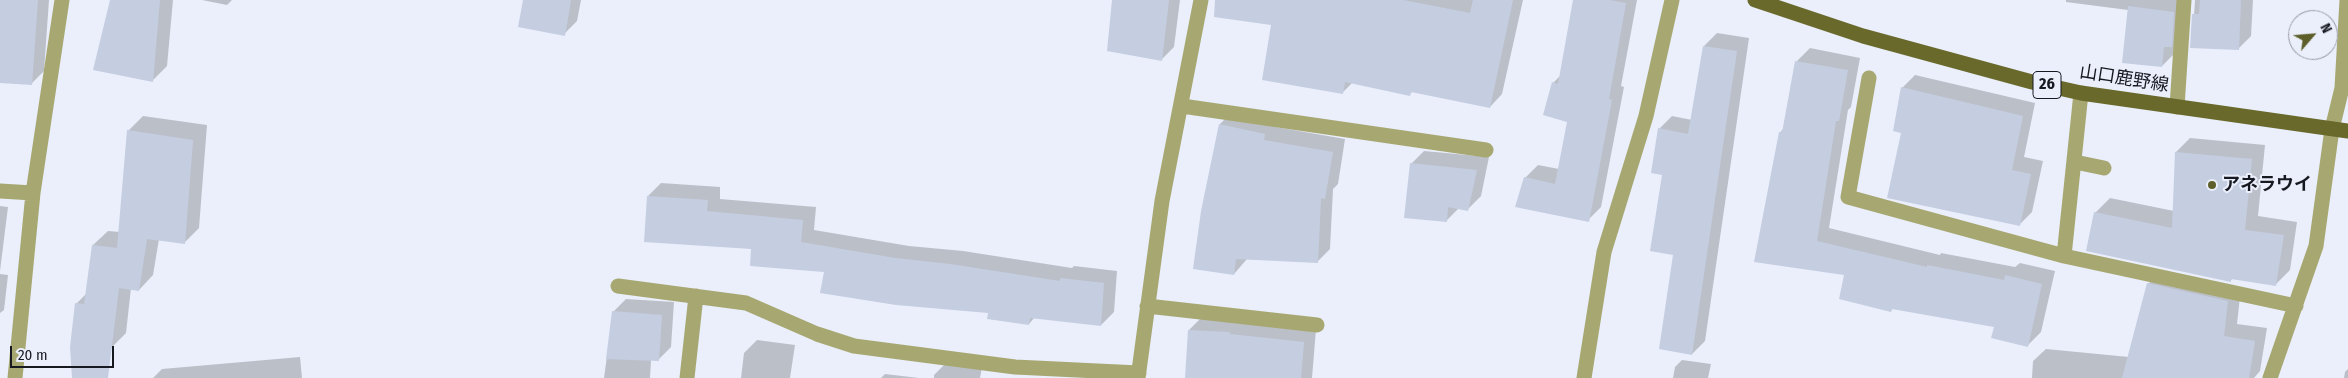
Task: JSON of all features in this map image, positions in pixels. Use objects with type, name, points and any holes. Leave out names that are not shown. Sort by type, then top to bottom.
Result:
[{"type":"main road","name":"山口鹿野線","points":[[1755,0],[1863,36],[2032,82],[2081,92],[2177,107],[2348,131]]},
{"type":"street","points":[[15,378],[33,193],[62,0]]},
{"type":"street","points":[[618,286],[746,303],[817,334],[854,346],[1014,373],[1138,376],[1162,201],[1182,106],[1201,0]]},
{"type":"street","points":[[1584,378],[1604,252],[1646,116],[1672,0]]},
{"type":"street","points":[[2177,107],[2184,0]]},
{"type":"street","points":[[2270,378],[2316,246],[2332,129],[2342,88],[2346,0]]},
{"type":"street","points":[[1869,78],[1848,198],[2064,256],[2296,306]]},
{"type":"street","points":[[2064,256],[2081,92]]},
{"type":"street","points":[[1182,106],[1486,150]]},
{"type":"street","points":[[2075,162],[2104,168]]},
{"type":"street","points":[[0,191],[33,193]]},
{"type":"street","points":[[687,378],[696,296]]},
{"type":"street","points":[[1147,306],[1317,325]]},
{"type":"building","points":[[0,0],[38,0],[32,85],[0,83]]},
{"type":"building","points":[[110,0],[160,0],[153,82],[93,70]]},
{"type":"building","points":[[523,0],[571,0],[565,36],[518,27]]},
{"type":"building","points":[[1112,0],[1169,0],[1162,61],[1107,51]]},
{"type":"building","points":[[1215,0],[1403,0],[1470,13],[1473,0],[1513,0],[1490,108],[1411,92],[1410,96],[1345,82],[1343,94],[1262,80],[1271,25],[1214,17]]},
{"type":"building","points":[[1573,0],[1609,0],[1626,3],[1609,99],[1612,100],[1589,222],[1515,207],[1524,177],[1555,184],[1567,122],[1543,115],[1552,82],[1558,84]]},
{"type":"building","points":[[2200,0],[2241,0],[2239,50],[2190,48],[2192,14],[2199,14]]},
{"type":"building","points":[[2128,6],[2174,12],[2172,47],[2164,47],[2162,67],[2122,63]]},
{"type":"building","points":[[1703,46],[1737,51],[1692,355],[1659,349],[1673,255],[1650,251],[1662,175],[1651,173],[1658,128],[1688,134]]},
{"type":"building","points":[[1795,61],[1848,70],[1839,121],[1836,121],[1817,241],[1927,267],[1927,265],[2004,280],[2005,275],[2042,284],[2028,347],[1991,338],[1994,327],[1892,309],[1891,312],[1839,299],[1844,275],[1754,262],[1779,132],[1782,133]]},
{"type":"building","points":[[1901,87],[2023,116],[2012,170],[2031,174],[2020,226],[1887,198],[1901,133],[1893,131]]},
{"type":"building","points":[[1219,124],[1265,134],[1264,140],[1333,152],[1325,199],[1321,198],[1318,263],[1236,259],[1234,275],[1193,269],[1201,211]]},
{"type":"building","points":[[127,130],[193,140],[185,244],[147,239],[139,291],[119,288],[108,378],[72,378],[70,347],[75,303],[84,304],[92,245],[117,248]]},
{"type":"building","points":[[2175,152],[2252,159],[2245,230],[2284,235],[2276,286],[2231,279],[2231,282],[2086,251],[2094,212],[2172,228]]},
{"type":"building","points":[[1410,163],[1477,170],[1468,211],[1448,207],[1447,222],[1404,218]]},
{"type":"building","points":[[647,196],[708,200],[707,211],[803,220],[801,242],[895,258],[950,264],[1060,281],[1060,278],[1104,283],[1101,326],[1030,318],[1029,325],[987,319],[988,313],[896,305],[820,293],[824,272],[750,266],[751,249],[644,242]]},
{"type":"building","points":[[2147,283],[2228,301],[2224,336],[2255,341],[2249,378],[2122,378]]},
{"type":"building","points":[[612,311],[662,315],[659,361],[606,359]]},
{"type":"building","points":[[1188,330],[1230,332],[1230,334],[1304,342],[1301,378],[1185,378]]},
{"type":"place","name":"アネラウイ","points":[[2212,185]]}]
